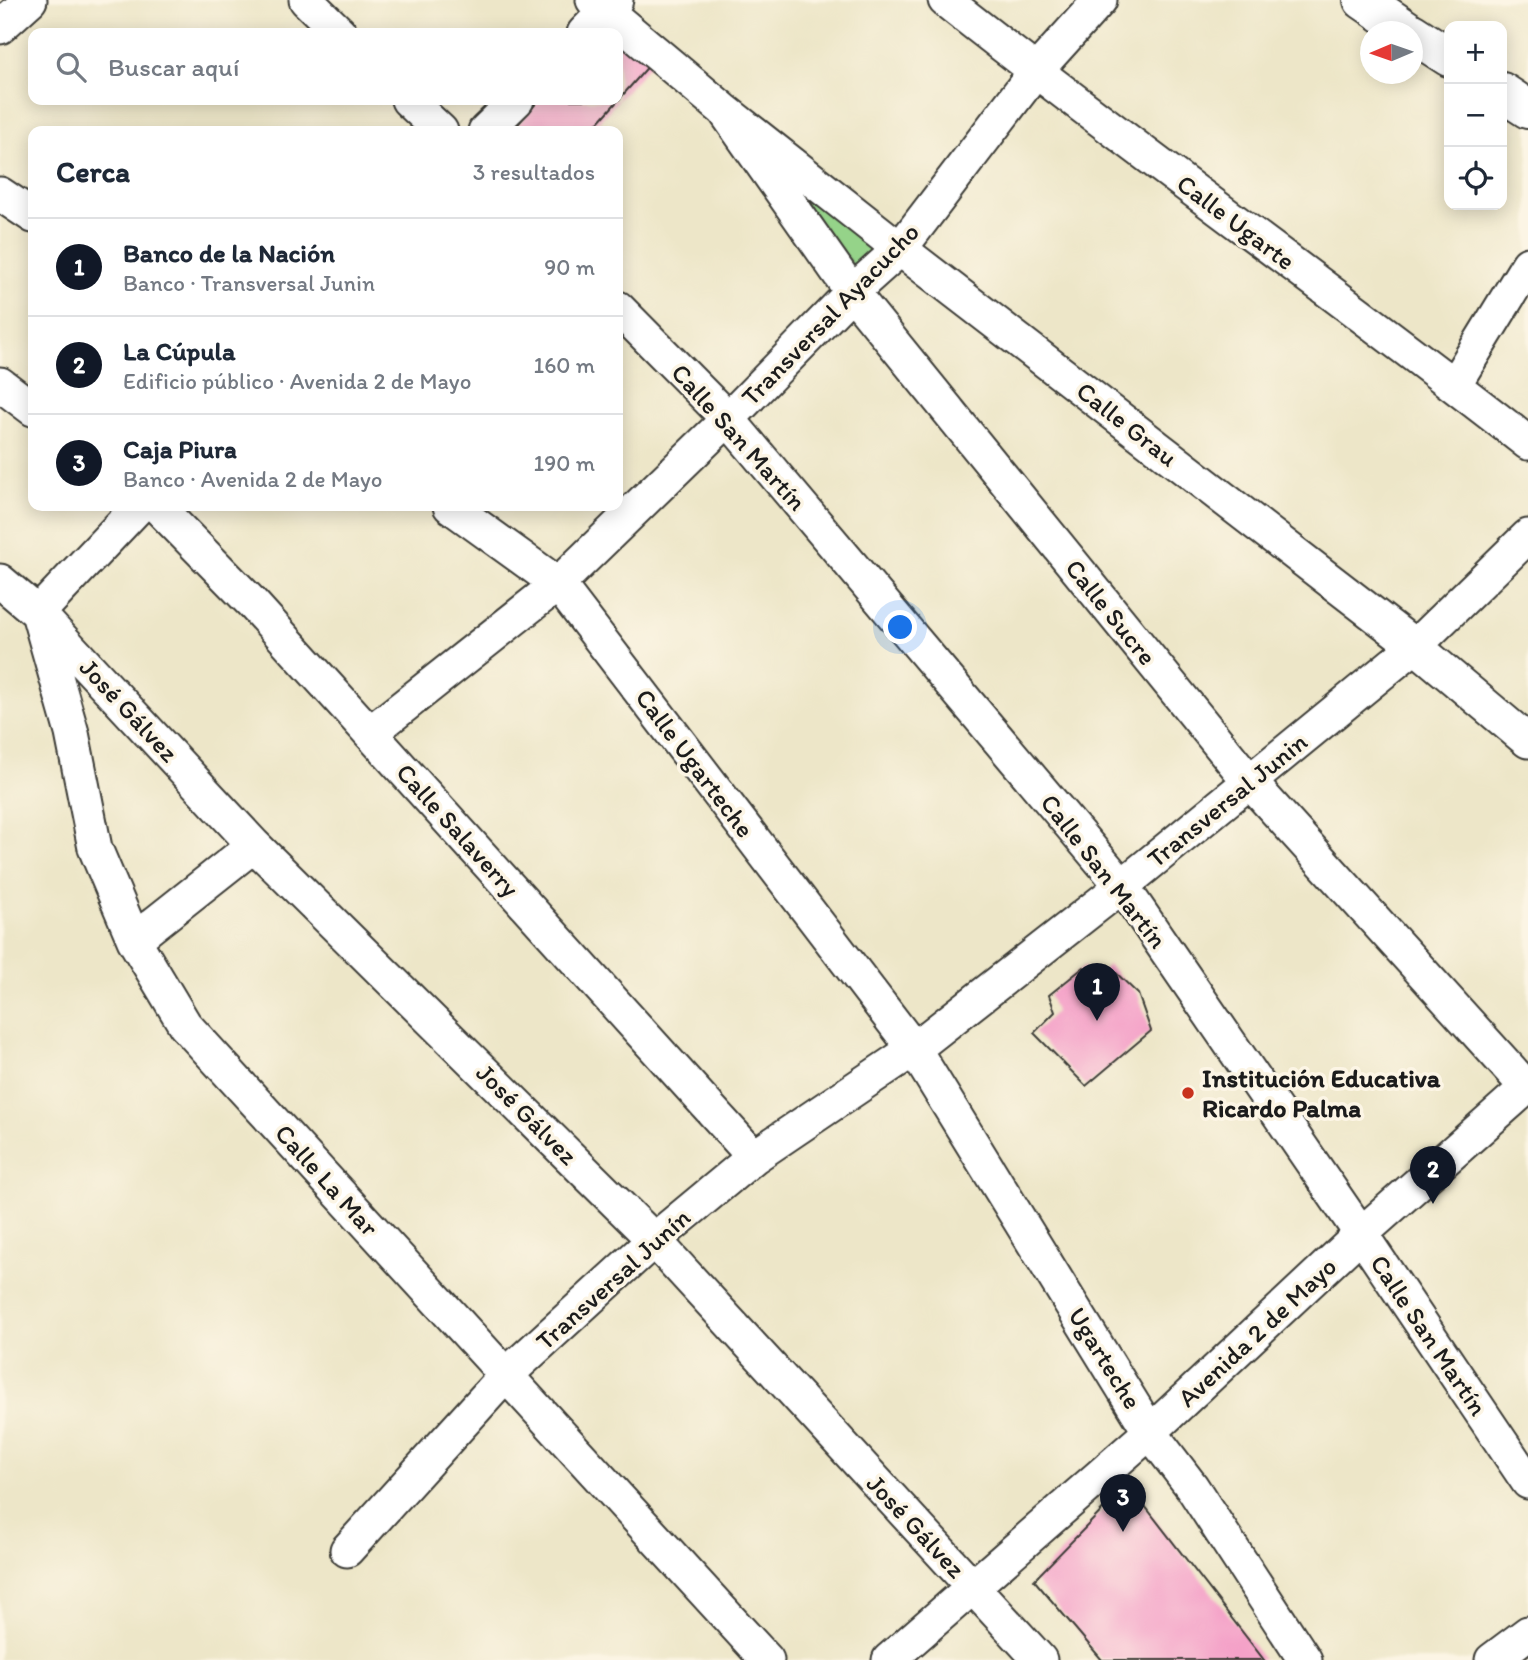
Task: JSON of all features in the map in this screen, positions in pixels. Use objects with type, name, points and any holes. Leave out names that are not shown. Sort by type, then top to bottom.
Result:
[{"type":"main road","points":[[1363,0],[1394,21]]},
{"type":"main road","points":[[1423,40],[1444,54]]},
{"type":"main road","points":[[1507,95],[1528,109]]},
{"type":"street","points":[[0,27],[30,0]]},
{"type":"street","points":[[306,0],[335,28]]},
{"type":"street","name":"Calle Ugarte","points":[[945,0],[1035,72],[1528,443]]},
{"type":"street","name":"Transversal Ayacucho","points":[[370,733],[558,584],[728,419],[852,292],[900,249],[1035,72],[1100,0]]},
{"type":"street","points":[[600,11],[621,28]]},
{"type":"street","points":[[623,29],[724,110]]},
{"type":"street","points":[[413,105],[436,126]]},
{"type":"street","points":[[490,126],[512,105]]},
{"type":"street","name":"Calle Grau","points":[[724,110],[1415,646],[1528,741]]},
{"type":"street","name":"Calle Sucre","points":[[724,110],[852,292],[1249,781],[1527,1088]]},
{"type":"street","points":[[0,194],[28,213]]},
{"type":"street","points":[[1454,385],[1528,264]]},
{"type":"street","name":"Calle San Martín","points":[[623,313],[728,419],[1122,886],[1528,1482]]},
{"type":"street","points":[[0,384],[28,405]]},
{"type":"street","points":[[38,613],[134,511]]},
{"type":"street","name":"Calle Salaverry","points":[[163,511],[253,604],[754,1157]]},
{"type":"street","name":"Calle Ugarteche","points":[[457,511],[558,584],[914,1049]]},
{"type":"street","name":"Transversal Junin","points":[[914,1049],[1122,886],[1415,646],[1528,536]]},
{"type":"street","name":"José Gálvez","points":[[0,581],[38,613],[254,845],[654,1240],[1040,1660]]},
{"type":"street","name":"Calle La Mar","points":[[38,613],[72,733],[95,848],[134,940],[185,1025],[767,1660]]},
{"type":"street","points":[[134,940],[254,845]]},
{"type":"street","name":"Transversal Junín","points":[[347,1550],[505,1376],[654,1240],[754,1157],[914,1049]]},
{"type":"street","name":"Ugarteche","points":[[914,1049],[1150,1432],[1192,1487],[1305,1660]]},
{"type":"street","name":"Avenida 2 de Mayo","points":[[890,1660],[1150,1432],[1361,1234],[1527,1088]]},
{"type":"street","points":[[1492,1660],[1528,1633]]},
{"type":"green space","points":[[775,166],[875,243],[869,260],[854,267]]},
{"type":"building","points":[[623,37],[652,62],[623,95]]},
{"type":"building","points":[[535,105],[614,105],[595,126],[516,126]]},
{"type":"building","points":[[1108,965],[1138,994],[1151,1031],[1086,1086],[1034,1033],[1055,1012],[1049,995],[1084,967],[1096,977]]},
{"type":"building","points":[[1128,1484],[1264,1660],[1102,1660],[1034,1580]]},
{"type":"place","name":"Banco de la Nación","points":[[1097,1021]]},
{"type":"place","name":"Institución Educativa Ricardo Palma","points":[[1188,1093]]},
{"type":"place","name":"La Cúpula","points":[[1433,1204]]},
{"type":"place","name":"Caja Piura","points":[[1123,1532]]}]
